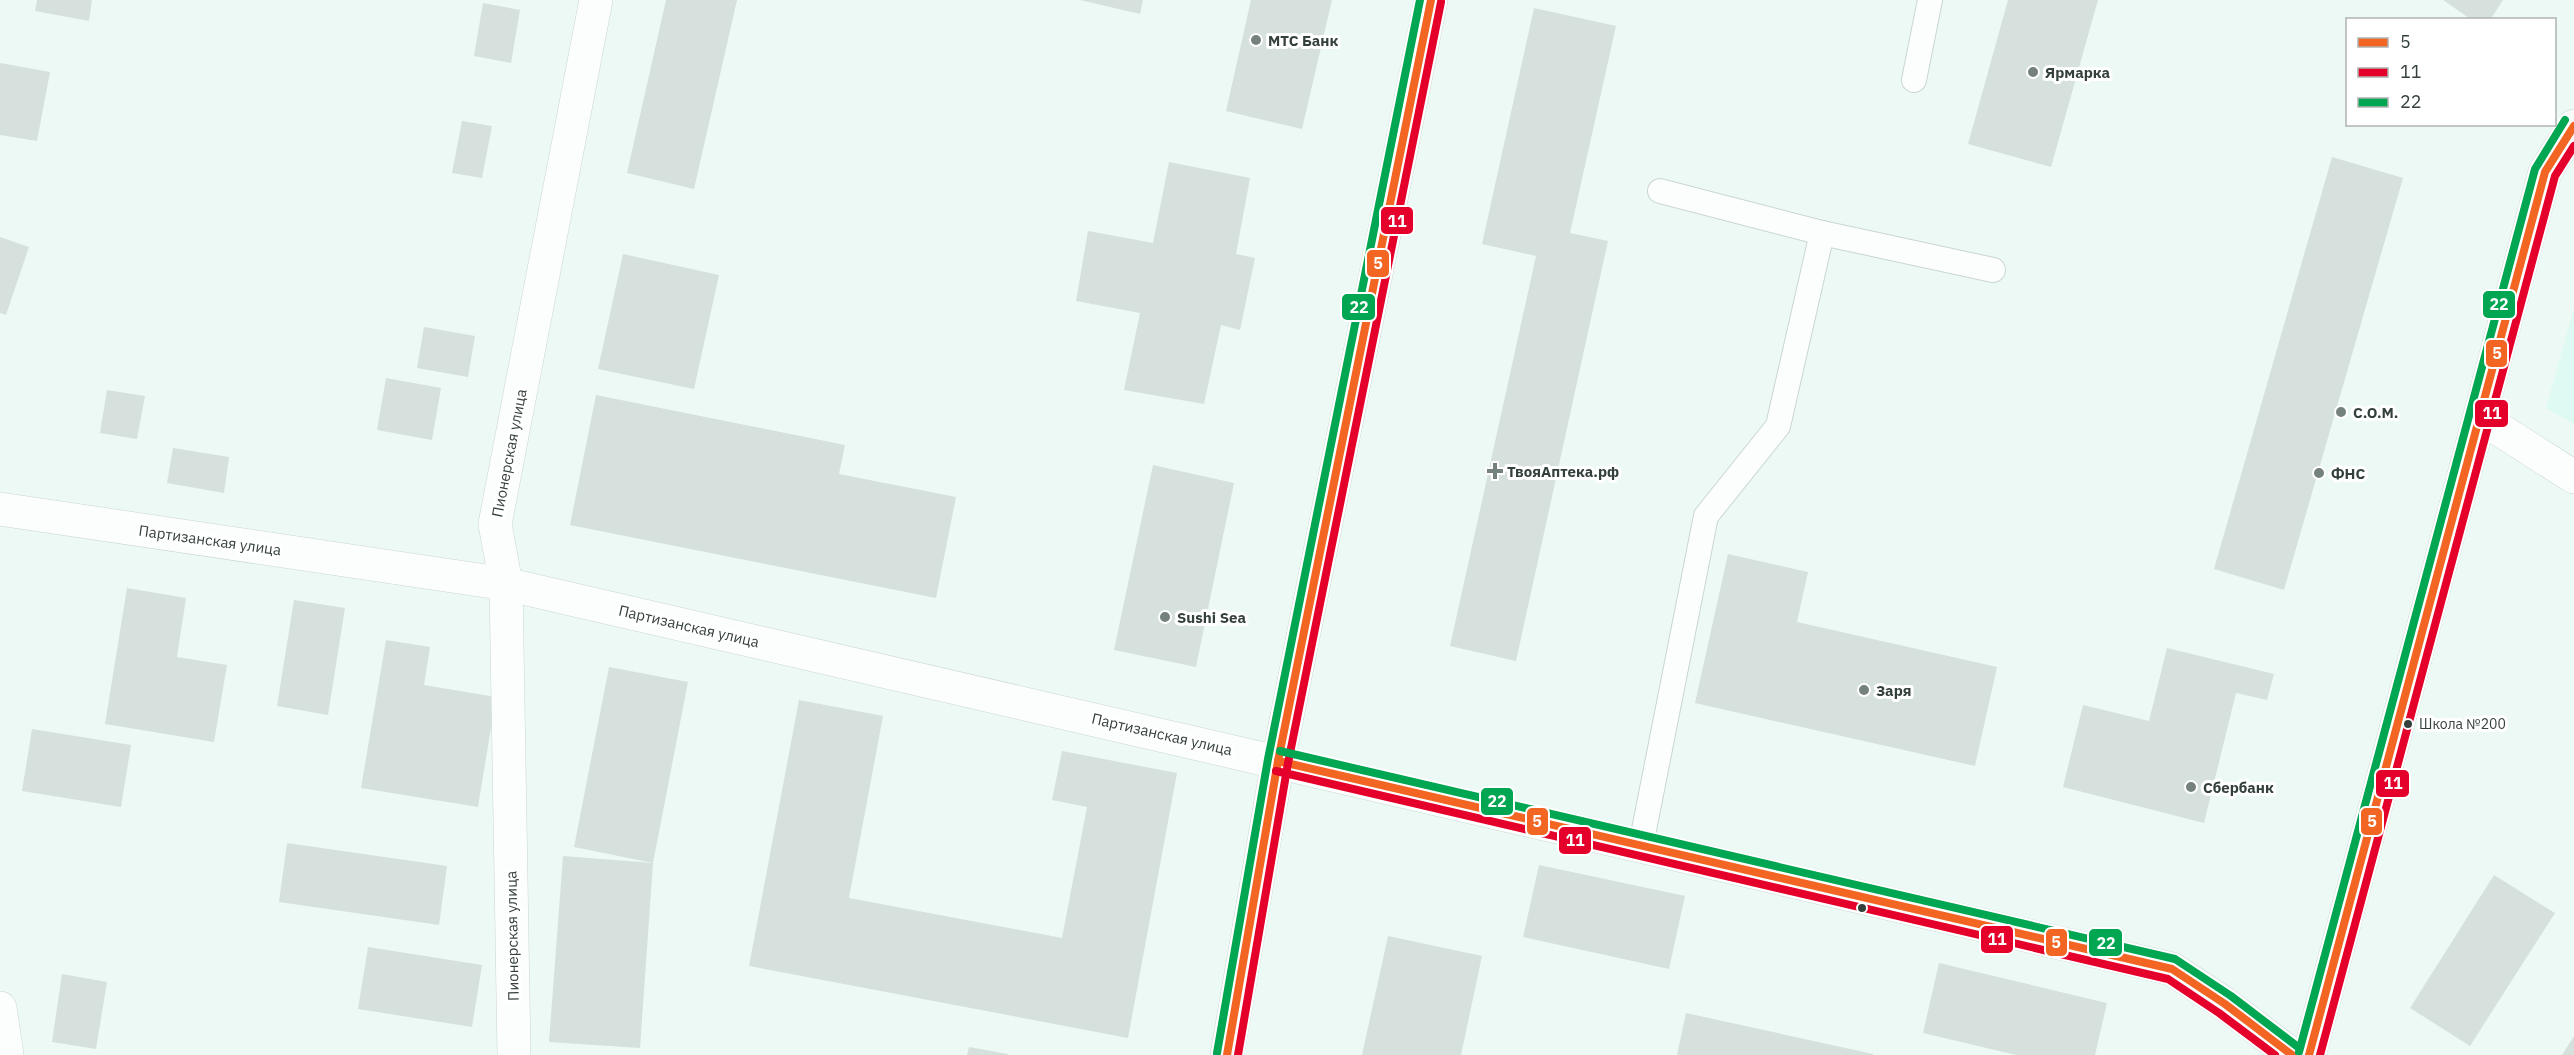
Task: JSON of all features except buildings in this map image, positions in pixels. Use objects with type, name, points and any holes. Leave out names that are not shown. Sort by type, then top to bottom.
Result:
[{"type":"main road","points":[[1227,1055],[1278,761],[1431,0]]},
{"type":"main road","points":[[2309,1055],[2545,172],[2574,126]]},
{"type":"street","name":"Пионерская улица","points":[[514,1055],[506,584],[495,524],[596,0]]},
{"type":"street","points":[[2480,417],[2574,477]]},
{"type":"street","name":"Партизанская улица","points":[[0,509],[506,584],[2172,969],[2225,1004],[2292,1055]]},
{"type":"street","points":[[0,1008],[7,1055]]},
{"type":"lane","points":[[1914,80],[1930,0]]},
{"type":"lane","points":[[1660,191],[1822,233],[1994,270]]},
{"type":"lane","points":[[1641,845],[1706,516],[1778,426],[1822,233]]},
{"type":"shaded area","points":[[2574,308],[2574,424],[2546,408]]},
{"type":"transit line","name":"22","points":[[1217,1053],[1268,759],[1420,0]]},
{"type":"transit line","name":"5","points":[[1227,1055],[1278,761],[1431,0]]},
{"type":"transit line","name":"11","points":[[1238,1055],[1288,763],[1441,2]]},
{"type":"transit line","name":"22","points":[[2299,1052],[2535,169],[2565,120]]},
{"type":"transit line","name":"5","points":[[2309,1055],[2545,172],[2574,126]]},
{"type":"transit line","name":"11","points":[[2320,1055],[2555,176],[2574,146]]},
{"type":"transit line","name":"22","points":[[1280,751],[2175,959],[2231,996],[2298,1047]]},
{"type":"transit line","name":"5","points":[[1278,761],[2172,969],[2225,1004],[2292,1055]]},
{"type":"transit line","name":"11","points":[[1276,771],[2168,979],[2219,1013],[2275,1055]]},
{"type":"place","name":"МТС Банк","points":[[1256,40]]},
{"type":"place","name":"Ярмарка","points":[[2033,72]]},
{"type":"place","name":"С.О.М.","points":[[2341,412]]},
{"type":"place","name":"ТвояАптека.рф","points":[[1495,471]]},
{"type":"place","name":"ФНС","points":[[2319,473]]},
{"type":"place","name":"Sushi Sea","points":[[1165,617]]},
{"type":"place","name":"Заря","points":[[1864,690]]},
{"type":"place","name":"Школа №200","points":[[2408,724]]},
{"type":"place","name":"Сбербанк","points":[[2191,787]]}]
